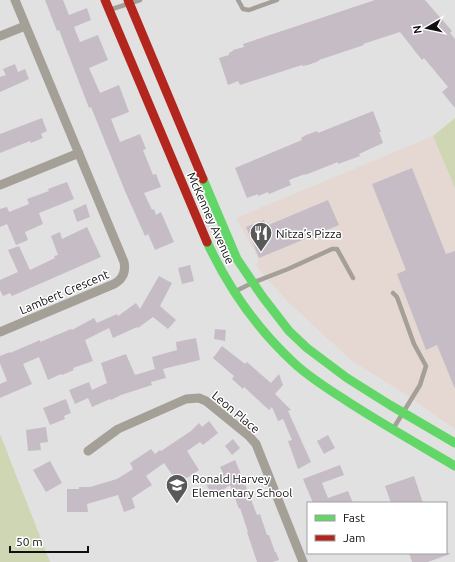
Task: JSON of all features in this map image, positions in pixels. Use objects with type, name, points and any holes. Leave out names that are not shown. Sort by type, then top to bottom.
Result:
[{"type":"main road","name":"McKenney Avenue","points":[[105,0],[213,257],[234,292],[272,340],[309,376],[351,404],[455,466]]},
{"type":"main road","name":"McKenney Avenue","points":[[128,2],[237,260],[275,315],[289,331],[321,360],[358,386],[455,443]]},
{"type":"street","name":"Lambert Crescent","points":[[0,332],[114,284],[122,279],[125,270],[124,262],[15,0]]},
{"type":"street","points":[[0,36],[25,26]]},
{"type":"street","points":[[0,185],[79,153]]},
{"type":"street","name":"Leon Place","points":[[88,451],[118,429],[186,399],[199,398],[206,401],[249,436],[256,444],[303,562]]},
{"type":"lane","points":[[109,10],[128,2],[140,0]]},
{"type":"lane","points":[[238,0],[242,9],[249,10],[277,0]]},
{"type":"lane","points":[[234,292],[332,249],[337,249],[353,278]]},
{"type":"lane","points":[[393,293],[397,297],[414,344],[426,366],[420,385],[393,429]]},
{"type":"shaded area","points":[[433,136],[455,188],[455,429],[402,392],[352,361],[288,302],[256,266],[259,260],[236,218]]},
{"type":"green space","points":[[455,118],[455,188],[433,136]]},
{"type":"green space","points":[[0,434],[50,562],[0,562]]},
{"type":"building","points":[[45,0],[63,0],[69,15],[87,8],[91,20],[74,27],[80,42],[98,35],[108,60],[89,68],[100,93],[119,85],[129,112],[111,119],[120,142],[140,134],[146,149],[143,150],[153,175],[156,174],[161,187],[144,193],[156,215],[161,212],[174,242],[155,250],[148,234],[145,236],[91,107],[89,108],[59,30],[57,31]]},
{"type":"building","points":[[375,0],[425,0],[452,31],[450,33],[455,39],[455,108],[442,92],[448,87],[424,58],[422,60],[400,32],[308,65],[302,65],[240,85],[238,81],[228,85],[219,58],[229,55],[229,53],[233,50],[244,47],[243,44]]},
{"type":"building","points":[[15,64],[18,72],[25,69],[29,79],[0,92],[0,77],[6,75],[3,69]]},
{"type":"building","points":[[373,111],[381,132],[379,132],[383,143],[359,154],[360,156],[338,164],[338,162],[289,180],[291,185],[269,194],[268,192],[247,198],[235,168],[302,140],[301,138],[306,135],[317,131],[318,133]]},
{"type":"building","points":[[42,118],[47,131],[41,134],[43,138],[31,143],[30,141],[0,153],[0,134]]},
{"type":"building","points":[[412,168],[446,254],[455,251],[455,389],[437,345],[426,350],[397,274],[406,270],[372,184]]},
{"type":"building","points":[[67,182],[74,199],[39,213],[43,224],[25,232],[28,240],[16,245],[7,224],[0,227],[0,209],[7,207],[9,212],[29,204],[27,199],[49,191],[48,189]]},
{"type":"building","points":[[328,200],[339,225],[259,258],[246,227],[264,220],[266,226]]},
{"type":"building","points":[[86,204],[90,217],[77,222],[73,210]]},
{"type":"building","points":[[87,227],[101,257],[12,296],[10,293],[3,296],[0,290],[0,280],[18,272],[8,250],[19,246],[30,270],[55,258],[54,256],[58,255],[51,236],[60,232],[62,239]]},
{"type":"building","points":[[190,265],[194,281],[182,284],[178,268]]},
{"type":"building","points":[[159,276],[172,283],[160,306],[176,320],[168,329],[153,317],[138,328],[137,327],[113,338],[109,328],[85,340],[93,361],[73,368],[74,370],[48,380],[39,357],[23,364],[32,384],[0,398],[0,384],[7,381],[0,363],[0,356],[40,340],[40,342],[71,329],[72,330],[94,318],[97,323],[117,314],[118,316],[136,303],[140,309]]},
{"type":"building","points":[[215,329],[226,330],[225,341],[214,339]]},
{"type":"building","points":[[196,338],[200,360],[163,369],[166,378],[151,382],[152,385],[121,395],[111,400],[110,399],[92,407],[88,398],[75,404],[69,390],[89,382],[92,390],[107,383],[101,363],[126,354],[135,375],[155,369],[152,357],[177,350],[176,342]]},
{"type":"building","points":[[222,346],[245,364],[247,362],[271,383],[279,374],[283,385],[275,394],[291,410],[288,411],[311,462],[298,469],[288,441],[292,440],[283,419],[278,421],[272,407],[269,410],[244,387],[243,389],[232,379],[234,376],[213,358]]},
{"type":"building","points":[[66,399],[71,413],[64,416],[65,419],[50,425],[43,408]]},
{"type":"building","points":[[209,421],[218,433],[203,445],[200,442],[187,451],[199,470],[190,476],[178,483],[164,463],[146,476],[152,485],[132,498],[135,508],[124,512],[118,495],[87,504],[88,512],[67,512],[67,489],[90,487],[117,479],[133,469],[130,463],[151,449],[155,454],[191,431],[199,423],[202,427]]},
{"type":"building","points":[[46,427],[48,442],[40,443],[41,450],[28,451],[26,430]]},
{"type":"building","points":[[328,435],[335,448],[324,454],[317,441]]},
{"type":"building","points":[[233,439],[240,448],[232,455],[225,446]]},
{"type":"building","points":[[235,460],[257,515],[260,514],[267,535],[269,535],[279,560],[272,562],[257,562],[240,508],[239,509],[230,485],[213,496],[206,484],[223,473],[220,467]]},
{"type":"building","points":[[50,461],[62,483],[46,492],[33,470]]},
{"type":"building","points":[[340,465],[344,475],[322,483],[328,498],[348,491],[353,502],[313,502],[303,479]]},
{"type":"building","points":[[414,476],[423,502],[391,502],[385,486]]},
{"type":"building","points":[[450,553],[428,562],[412,562],[409,554]]},
{"type":"traffic: fast","points":[[203,179],[237,259],[262,296],[289,331],[307,348],[347,378],[455,443]]},
{"type":"traffic: fast","points":[[207,242],[224,275],[244,307],[280,350],[294,363],[315,380],[353,405],[455,466]]},
{"type":"traffic: jam","points":[[105,0],[207,242]]},
{"type":"traffic: jam","points":[[128,0],[203,179]]},
{"type":"place","name":"Nitza’s Pizza","points":[[261,252]]},
{"type":"place","name":"Ronald Harvey Elementary School","points":[[177,504]]}]
